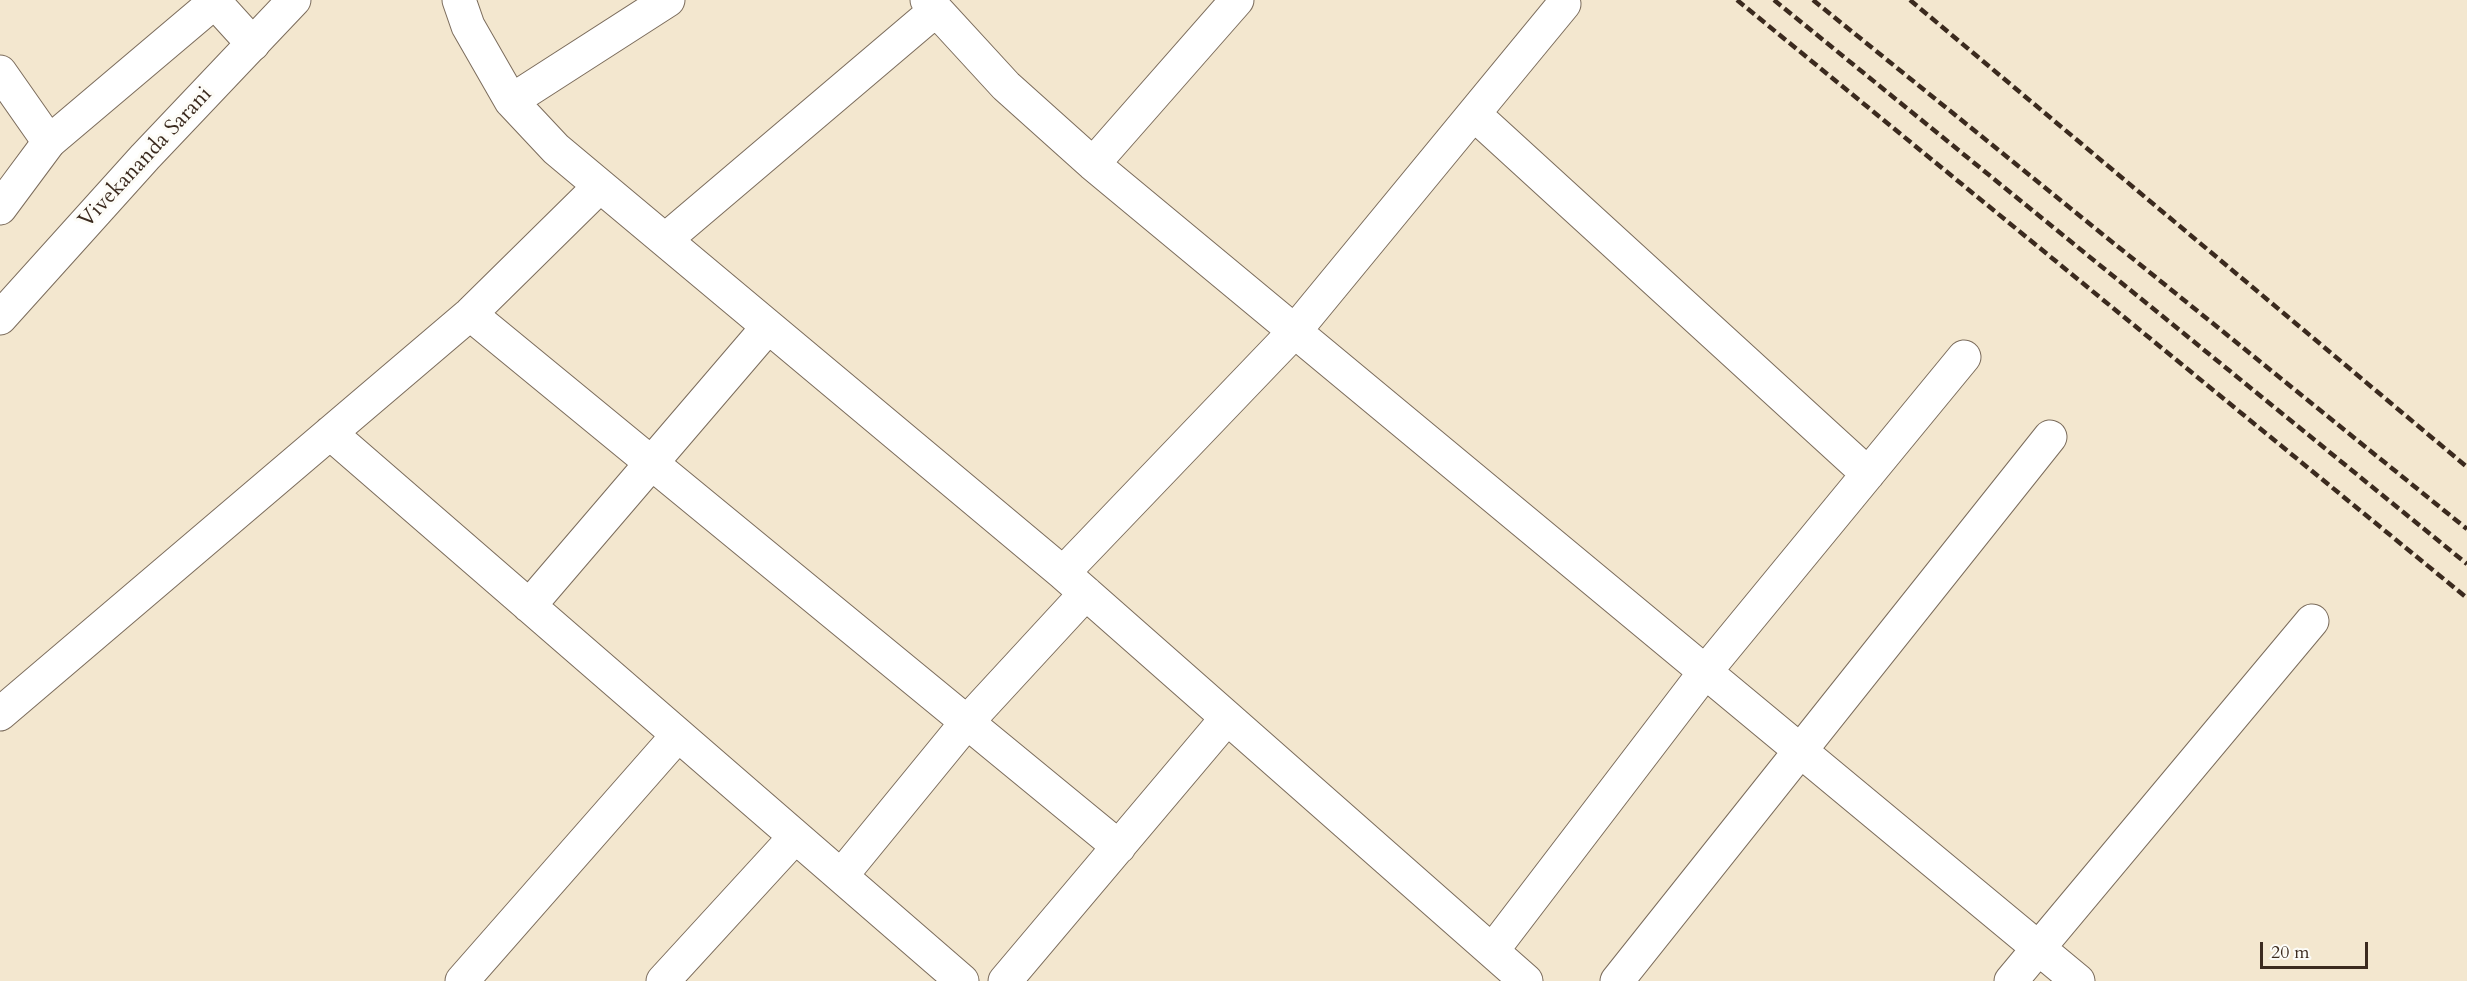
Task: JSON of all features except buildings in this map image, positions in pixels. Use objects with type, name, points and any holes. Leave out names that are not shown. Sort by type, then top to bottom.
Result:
[{"type":"street","name":"Vivekananda Sarani","points":[[0,318],[144,157],[294,0]]},
{"type":"street","points":[[459,0],[468,26],[511,101],[556,149],[1074,583],[1526,981]]},
{"type":"street","points":[[511,101],[668,0]]},
{"type":"street","points":[[1093,164],[1237,0]]},
{"type":"street","points":[[0,208],[49,142],[215,1],[253,44]]},
{"type":"street","points":[[841,876],[967,722],[1074,583],[1294,332],[1564,4]]},
{"type":"street","points":[[665,240],[932,5],[1006,86],[1093,164],[2078,981]]},
{"type":"street","points":[[0,72],[49,142]]},
{"type":"street","points":[[1474,114],[1868,474]]},
{"type":"street","points":[[0,714],[470,314],[600,186]]},
{"type":"street","points":[[470,314],[1119,847]]},
{"type":"street","points":[[529,606],[768,327]]},
{"type":"street","points":[[1492,951],[1705,672],[1964,357]]},
{"type":"street","points":[[330,433],[962,981]]},
{"type":"street","points":[[1617,981],[2050,437]]},
{"type":"street","points":[[2011,981],[2312,621]]},
{"type":"street","points":[[1005,981],[1227,718]]},
{"type":"street","points":[[462,981],[678,735]]},
{"type":"street","points":[[663,981],[795,837]]},
{"type":"railway","points":[[1737,0],[2467,598]]},
{"type":"railway","points":[[1774,0],[2467,564]]},
{"type":"railway","points":[[1813,0],[2467,529]]},
{"type":"railway","points":[[1910,0],[2467,467]]}]
